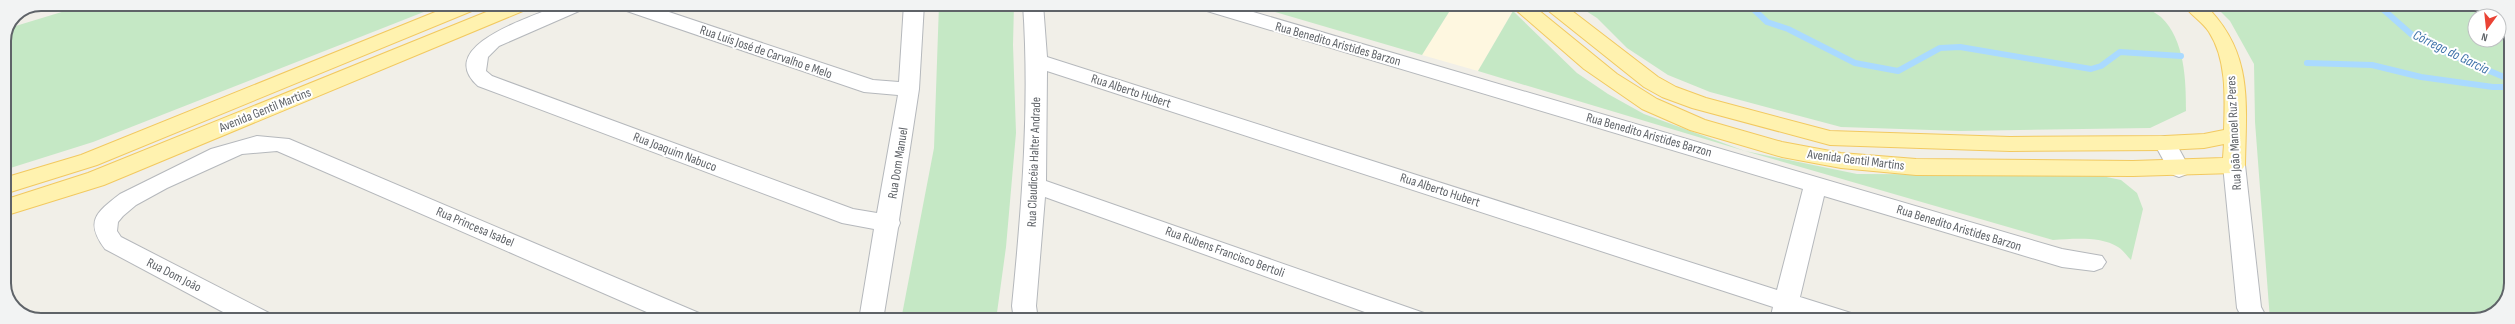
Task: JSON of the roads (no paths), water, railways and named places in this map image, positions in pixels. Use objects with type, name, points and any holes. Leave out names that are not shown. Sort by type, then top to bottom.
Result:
[{"type":"main road","name":"Avenida Gentil Martins","points":[[11,184],[89,160],[455,11]]},
{"type":"main road","name":"Avenida Gentil Martins","points":[[11,206],[96,179],[506,11]]},
{"type":"main road","name":"Avenida Gentil Martins","points":[[1528,11],[1596,68],[1626,89],[1669,113],[1742,138],[1810,155],[1899,166],[2179,169],[2234,165]]},
{"type":"main road","name":"Avenida Gentil Martins","points":[[1559,11],[1651,82],[1669,92],[1754,119],[1830,138],[1876,141],[2002,144],[2165,143],[2204,141],[2234,135]]},
{"type":"main road","name":"Rua João Manoel Ruz Peres","points":[[2199,11],[2217,30],[2227,51],[2233,81],[2234,165]]},
{"type":"street","name":"Rua Joaquim Nabuco","points":[[563,11],[499,38],[487,46],[476,60],[475,70],[485,81],[850,218],[889,223]]},
{"type":"street","name":"Rua Luís José de Carvalho e Melo","points":[[646,11],[872,87],[909,89]]},
{"type":"street","name":"Rua Dom Manuel","points":[[872,313],[889,223],[909,89],[914,11]]},
{"type":"street","name":"Rua Claudicéia Halter Andrade","points":[[1025,313],[1024,306],[1036,185],[1037,61],[1033,11]]},
{"type":"street","name":"Rua Benedito Aristides Barzon","points":[[1228,11],[2062,258],[2094,262]]},
{"type":"street","name":"Rua Alberto Hubert","points":[[1037,61],[1785,311],[1798,313]]},
{"type":"street","name":"Rua Princesa Isabel","points":[[109,217],[131,196],[224,153],[259,143],[281,144],[674,313]]},
{"type":"street","points":[[2165,143],[2179,169]]},
{"type":"street","name":"Rua João Manoel Ruz Peres","points":[[2234,165],[2250,308],[2252,313]]},
{"type":"street","name":"Rua Rubens Francisco Bertoli","points":[[1036,185],[1395,313]]},
{"type":"street","points":[[1785,311],[1815,185]]},
{"type":"street","name":"Rua Dom João","points":[[109,217],[106,230],[109,240],[113,243],[247,313]]},
{"type":"waterway","points":[[1755,11],[1767,22],[1788,29],[1855,63],[1898,71],[1940,48],[1960,47],[2091,69],[2101,66],[2120,52],[2181,56]]},
{"type":"waterway","name":"Córrego do Garcia","points":[[2385,11],[2411,34],[2440,50],[2504,77]]},
{"type":"waterway","points":[[2307,63],[2372,65],[2421,77],[2493,87],[2504,87]]}]
